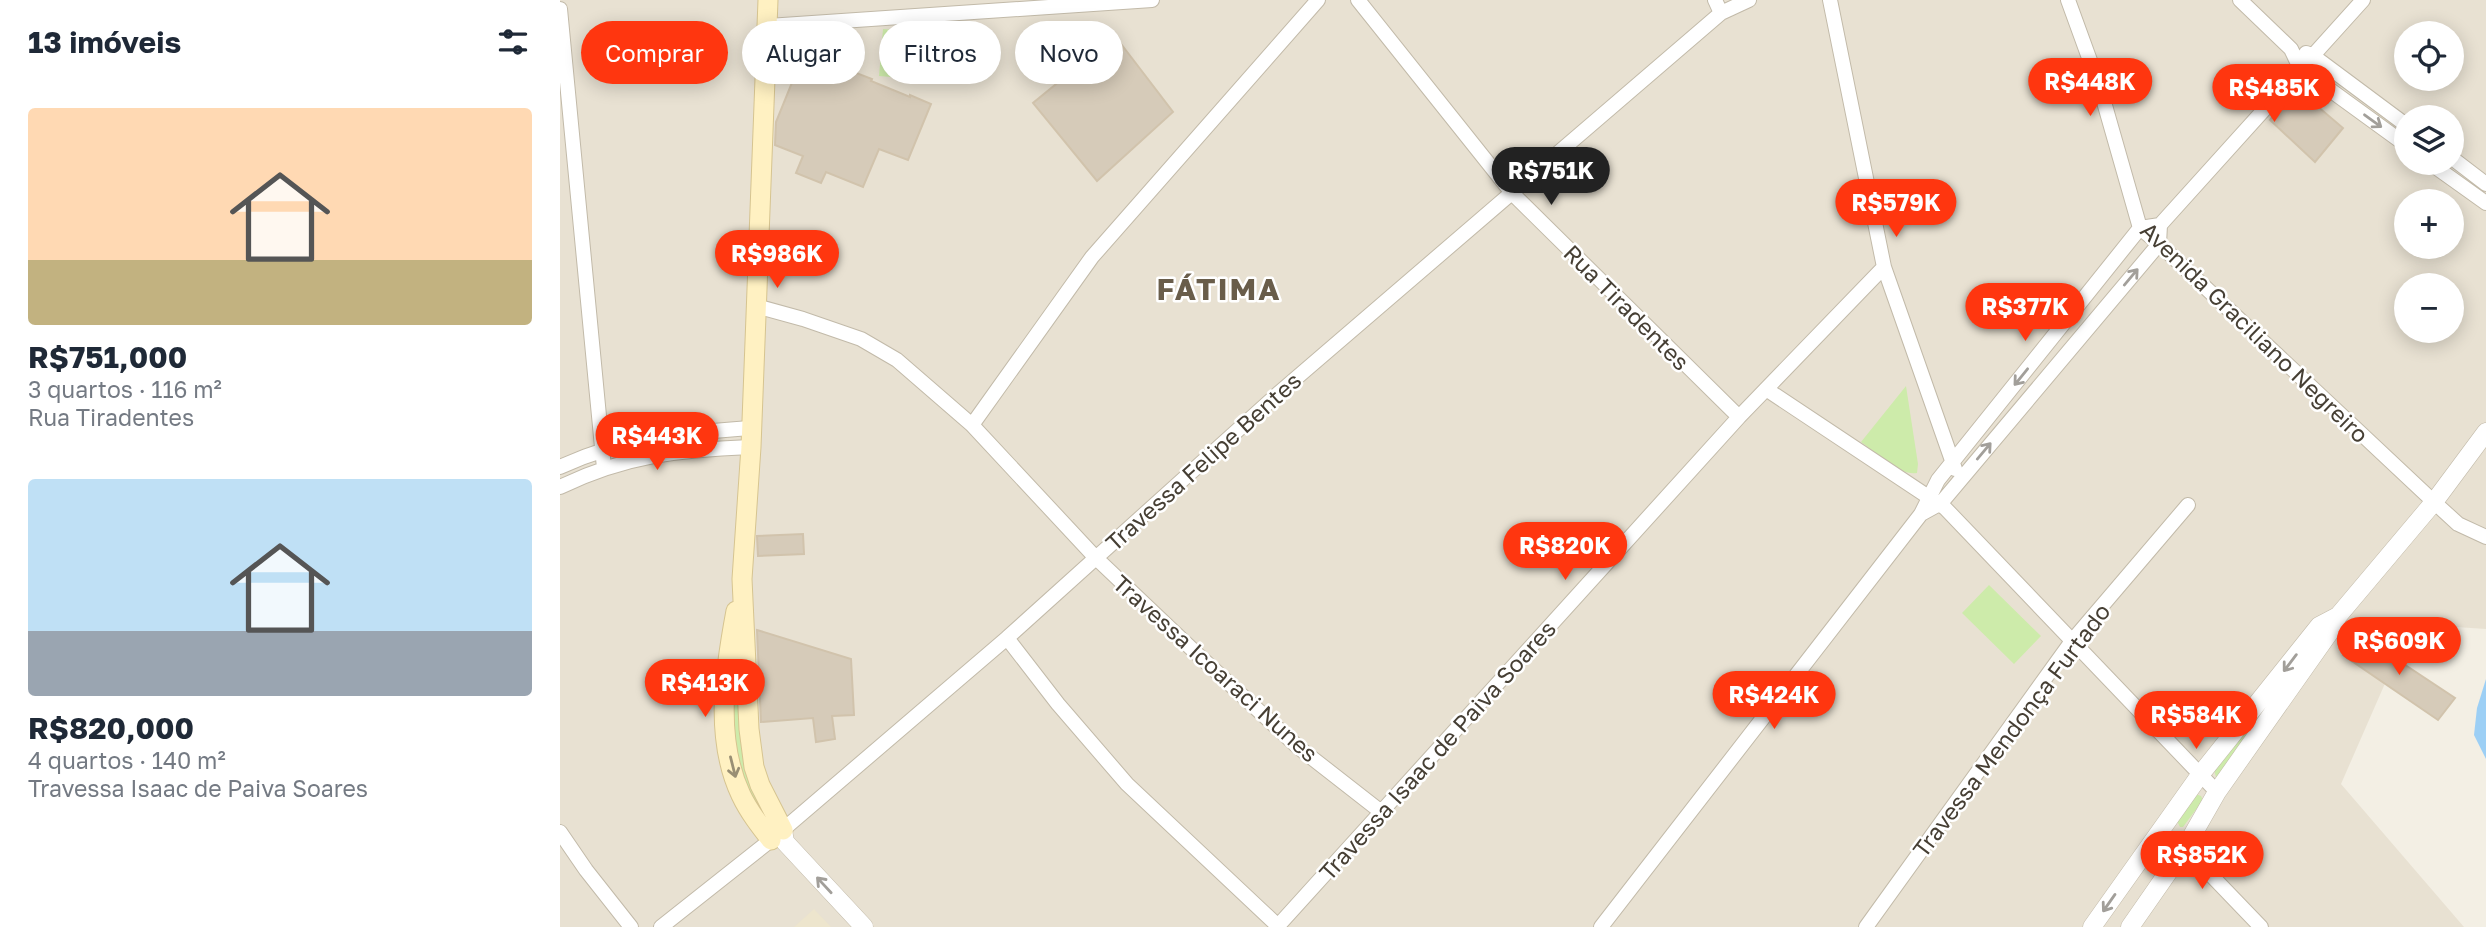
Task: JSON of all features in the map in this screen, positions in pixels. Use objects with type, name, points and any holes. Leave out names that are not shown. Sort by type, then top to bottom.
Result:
[{"type":"main road","points":[[768,0],[768,21]]},
{"type":"main road","points":[[766,84],[751,438],[742,579],[727,657],[725,718],[728,748],[740,793],[750,811],[780,837]]},
{"type":"street","points":[[842,21],[1152,0]]},
{"type":"street","points":[[972,425],[1092,257],[1318,0]]},
{"type":"street","name":"Rua Tiradentes","points":[[1358,0],[1512,193],[1739,417]]},
{"type":"street","name":"Travessa Felipe Bentes","points":[[661,927],[780,837],[1007,638],[1280,392],[1512,193],[1718,7],[1749,0]]},
{"type":"street","points":[[1830,0],[1884,267],[1959,480]]},
{"type":"street","name":"Avenida Graciliano Negreiro","points":[[2068,0],[2100,88],[2140,228],[2434,502],[2459,524],[2486,537]]},
{"type":"street","points":[[2239,0],[2291,48],[2300,68],[2394,136]]},
{"type":"street","points":[[1601,927],[1921,514],[1959,480],[2159,244],[2160,225],[2362,0]]},
{"type":"street","points":[[560,9],[604,468]]},
{"type":"street","points":[[2291,48],[2312,55],[2394,116]]},
{"type":"street","points":[[2464,167],[2486,184]]},
{"type":"street","points":[[2447,175],[2486,203]]},
{"type":"street","points":[[1935,499],[1938,480],[2140,228],[2160,225]]},
{"type":"street","name":"Travessa Isaac de Paiva Soares","points":[[1278,927],[1380,811],[1739,417],[1884,267]]},
{"type":"street","name":"Travessa Icoaraci Nunes","points":[[756,306],[861,339],[897,359],[972,425],[1095,557],[1298,747],[1380,811]]},
{"type":"street","points":[[1766,389],[1935,499],[2217,792]]},
{"type":"street","points":[[2130,927],[2185,848],[2217,792],[2329,633],[2338,616],[2434,502],[2486,432]]},
{"type":"street","points":[[560,467],[601,451],[653,437],[751,438]]},
{"type":"street","points":[[560,487],[604,468],[659,454],[751,438]]},
{"type":"street","name":"Travessa Mendonça Furtado","points":[[1866,927],[2072,640],[2188,505]]},
{"type":"street","points":[[2092,927],[2200,775],[2319,626],[2338,616]]},
{"type":"street","points":[[1007,638],[1127,784],[1278,927]]},
{"type":"street","points":[[560,832],[570,849],[631,927]]},
{"type":"street","points":[[2157,836],[2185,848],[2261,927]]},
{"type":"street","points":[[780,837],[864,927]]},
{"type":"shaded area","points":[[560,0],[2486,0],[2486,629],[2411,624],[2341,784],[2464,927],[560,927]]},
{"type":"shaded area","points":[[814,909],[831,927],[794,927]]},
{"type":"green space","points":[[1906,386],[1918,464],[1917,473],[1902,471],[1861,442]]},
{"type":"green space","points":[[1989,585],[2041,636],[2014,664],[1962,613]]},
{"type":"green space","points":[[741,628],[738,675],[740,729],[757,802],[754,802],[738,763],[728,704]]},
{"type":"green space","points":[[2301,662],[2218,778],[2216,777],[2214,770]]},
{"type":"green space","points":[[2196,794],[2203,800],[2183,827],[2180,827],[2177,821]]},
{"type":"water","points":[[2486,679],[2486,759],[2474,735],[2477,708]]},
{"type":"building","points":[[1123,46],[1173,112],[1097,181],[1033,103],[1056,84],[1123,84]]},
{"type":"building","points":[[865,76],[931,104],[908,160],[879,149],[863,187],[826,172],[821,183],[796,173],[803,156],[775,145],[776,122],[791,84],[865,84]]},
{"type":"building","points":[[2296,88],[2343,128],[2315,162],[2270,120]]},
{"type":"building","points":[[803,534],[804,554],[758,556],[757,536]]},
{"type":"building","points":[[757,630],[851,659],[854,715],[832,716],[835,739],[816,742],[813,718],[761,722]]},
{"type":"building","points":[[2360,635],[2455,698],[2438,720],[2343,655]]},
{"type":"district","name":"FÁTIMA","points":[[1219,289]]}]
